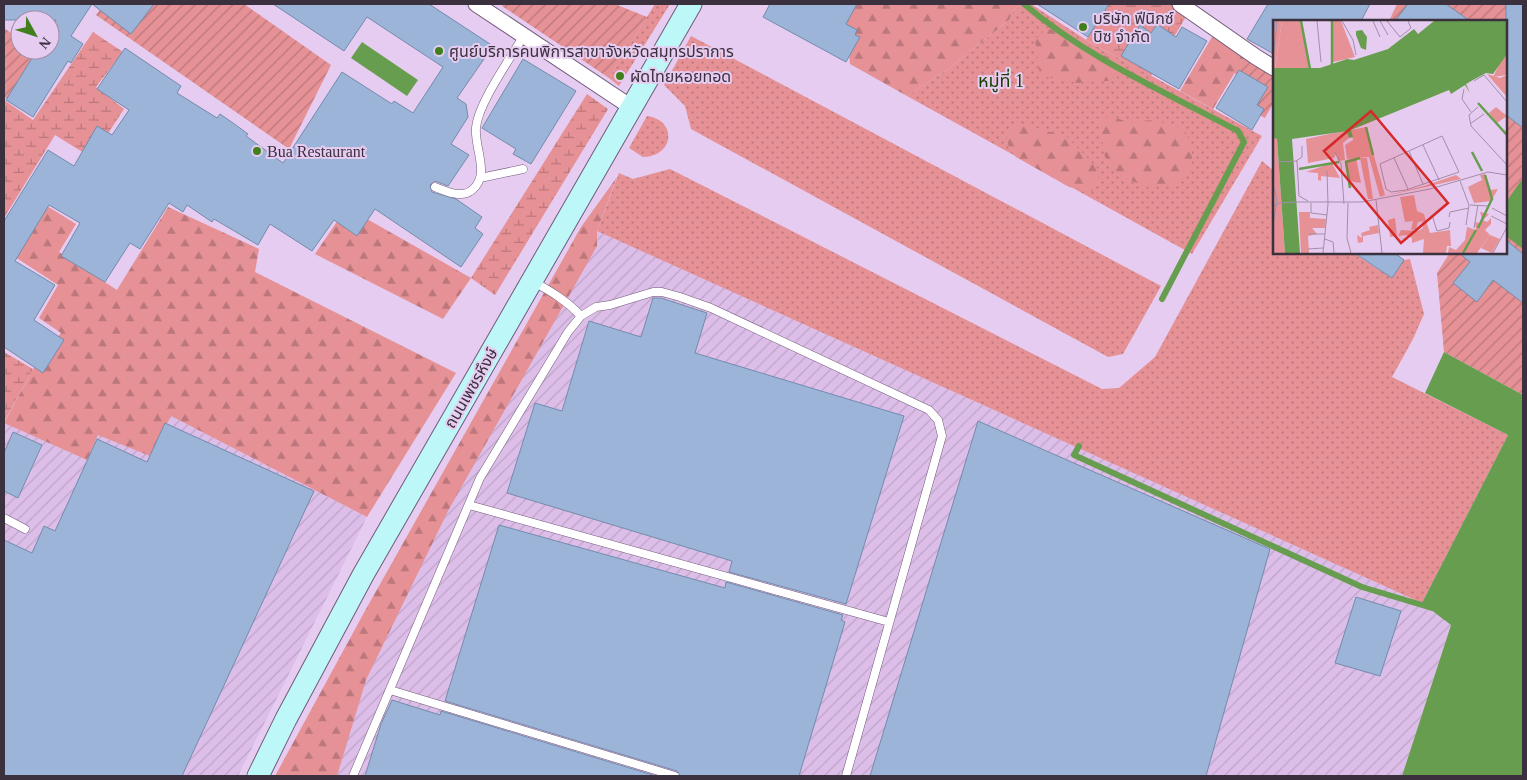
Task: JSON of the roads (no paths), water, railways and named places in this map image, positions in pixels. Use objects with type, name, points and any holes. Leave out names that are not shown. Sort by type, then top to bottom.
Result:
[{"type":"main road","name":"ถนนเพชรหึงษ์","points":[[258,776],[363,576],[691,4]]},
{"type":"street","points":[[476,4],[631,106]]},
{"type":"street","points":[[1180,4],[1273,67]]},
{"type":"lane","points":[[435,187],[456,194],[473,190],[481,173],[476,134],[477,120],[484,101],[524,35]]},
{"type":"lane","points":[[480,178],[523,169]]},
{"type":"lane","points":[[532,282],[554,293],[570,304],[581,316]]},
{"type":"lane","points":[[353,776],[480,478],[568,332],[581,316],[596,307],[610,306],[643,294],[662,292],[680,296],[711,308],[929,410],[938,420],[942,436],[846,776]]},
{"type":"lane","points":[[469,505],[889,622]]},
{"type":"lane","points":[[4,518],[25,529]]},
{"type":"lane","points":[[390,690],[675,776]]},
{"type":"waterway","points":[[1024,4],[1048,23],[1100,58],[1238,131],[1244,142],[1162,299]]},
{"type":"waterway","points":[[1079,446],[1074,455],[1362,587],[1432,608]]},
{"type":"place","name":"บริษัท ฟีนิกซ์ บิซ จำกัด","points":[[1083,27]]},
{"type":"place","name":"ศูนย์บริการคนพิการสาขาจังหวัดสมุทรปราการ","points":[[439,51]]},
{"type":"place","name":"ผัดไทยหอยทอด","points":[[620,76]]},
{"type":"place","name":"Bua Restaurant","points":[[257,151]]},
{"type":"district","name":"หมู่ที่ 1","points":[[1001,81]]}]
